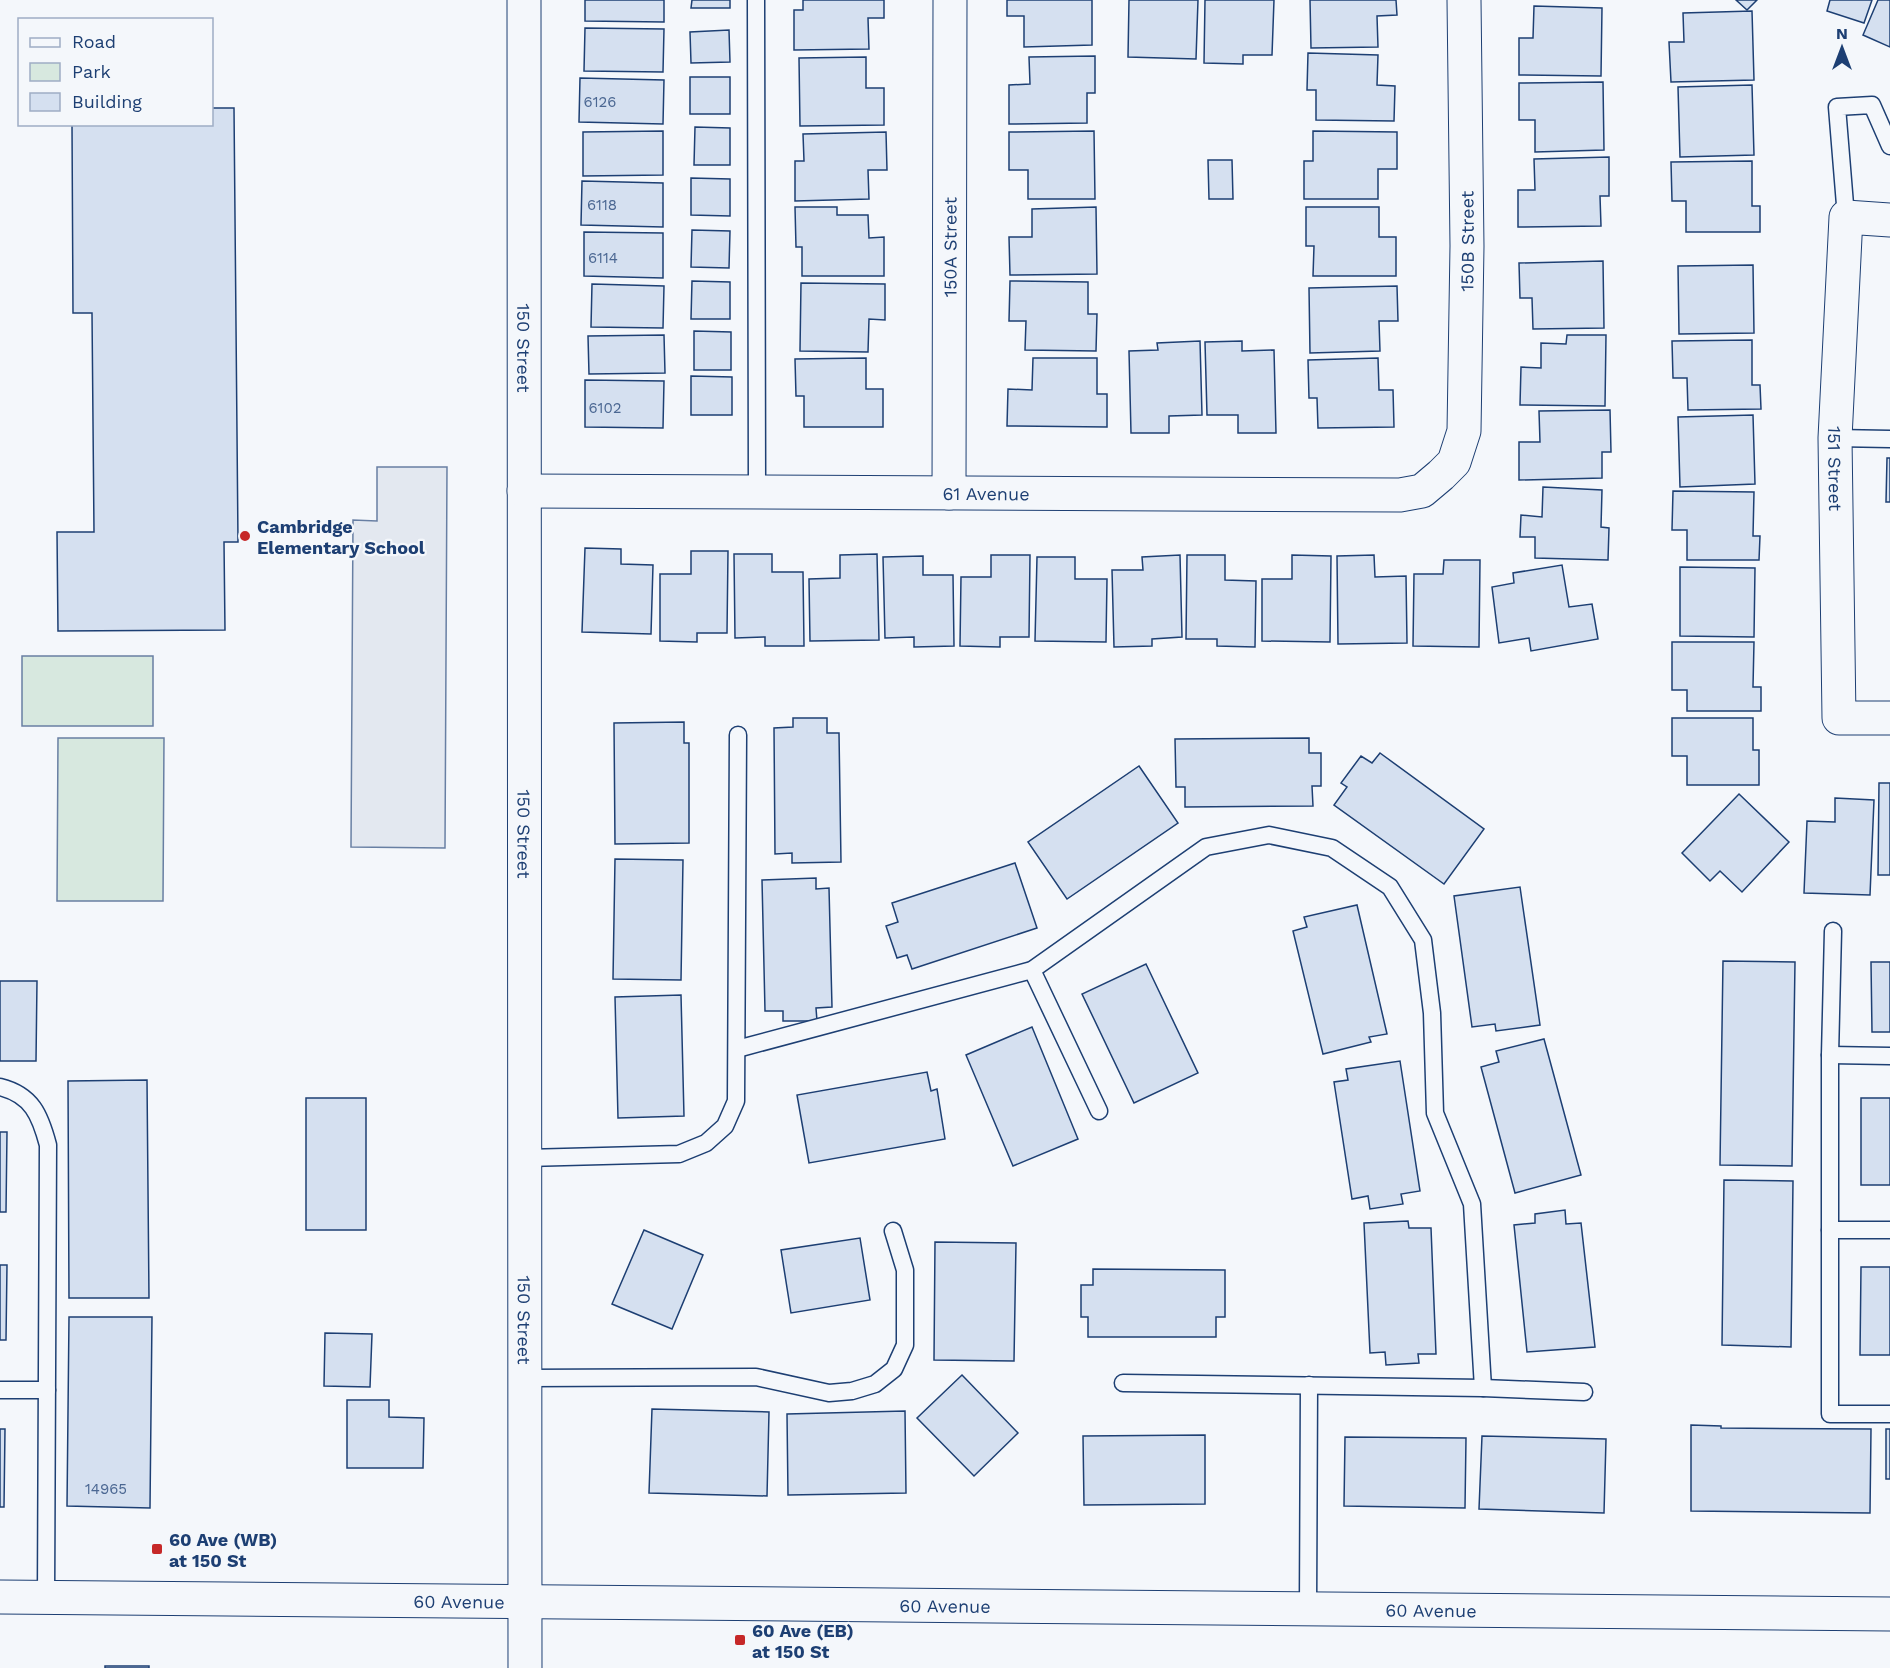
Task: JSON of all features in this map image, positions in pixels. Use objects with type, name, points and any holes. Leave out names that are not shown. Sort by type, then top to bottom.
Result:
[{"type":"street","name":"150 Street","points":[[524,0],[525,1668]]},
{"type":"street","name":"150A Street","points":[[950,0],[950,493]]},
{"type":"street","name":"150B Street","points":[[1441,475],[1454,462],[1464,431],[1467,246],[1464,0]]},
{"type":"street","points":[[1846,217],[1890,220]]},
{"type":"street","name":"151 Street","points":[[1846,217],[1835,438],[1839,718],[1890,718]]},
{"type":"street","name":"61 Avenue","points":[[524,491],[1400,495],[1422,491],[1441,475]]},
{"type":"street","name":"60 Avenue","points":[[0,1597],[1890,1614]]},
{"type":"lane","points":[[756,0],[757,492]]},
{"type":"lane","points":[[1846,217],[1837,107],[1872,105],[1890,146]]},
{"type":"lane","points":[[1835,438],[1890,439]]},
{"type":"lane","points":[[526,1158],[680,1154],[706,1143],[725,1126],[736,1101],[738,735]]},
{"type":"lane","points":[[737,1049],[1032,970],[1206,847],[1269,835],[1332,848],[1390,887],[1423,940],[1432,1013],[1435,1113],[1472,1204],[1483,1388]]},
{"type":"lane","points":[[1833,931],[1830,1055],[1830,1414],[1890,1414]]},
{"type":"lane","points":[[1032,970],[1099,1111]]},
{"type":"lane","points":[[1830,1055],[1890,1056]]},
{"type":"lane","points":[[0,1088],[17,1091],[32,1106],[42,1121],[48,1145],[46,1598]]},
{"type":"lane","points":[[1830,1230],[1890,1230]]},
{"type":"lane","points":[[526,1378],[756,1377],[829,1393],[852,1391],[876,1384],[894,1369],[905,1345],[905,1270],[893,1232]]},
{"type":"lane","points":[[1123,1383],[1483,1388],[1584,1392]]},
{"type":"lane","points":[[1308,1610],[1309,1386]]},
{"type":"lane","points":[[0,1390],[47,1390]]},
{"type":"green space","points":[[22,656],[153,656],[153,726],[22,726]]},
{"type":"green space","points":[[58,738],[164,738],[163,901],[57,901]]},
{"type":"shaded area","points":[[377,467],[447,467],[445,848],[351,847],[353,520],[377,521]]},
{"type":"building","points":[[585,0],[664,0],[664,22],[585,21]]},
{"type":"building","points":[[692,0],[730,0],[730,8],[691,8]]},
{"type":"building","points":[[803,0],[884,0],[884,18],[868,18],[869,49],[794,50],[794,10],[803,10]]},
{"type":"building","points":[[1007,0],[1092,0],[1092,45],[1024,47],[1024,16],[1007,16]]},
{"type":"building","points":[[1129,0],[1198,0],[1196,59],[1128,57]]},
{"type":"building","points":[[1205,0],[1274,0],[1272,55],[1243,55],[1243,64],[1204,63]]},
{"type":"building","points":[[1310,0],[1396,0],[1397,15],[1377,16],[1378,47],[1311,48]]},
{"type":"building","points":[[1736,0],[1757,0],[1747,10]]},
{"type":"building","points":[[1830,0],[1872,0],[1864,23],[1827,11]]},
{"type":"building","points":[[1878,0],[1890,0],[1890,47],[1863,35]]},
{"type":"building","points":[[1534,6],[1602,8],[1601,76],[1519,75],[1519,38],[1533,38]]},
{"type":"building","points":[[1752,11],[1754,80],[1671,82],[1669,42],[1684,42],[1683,13]]},
{"type":"building","points":[[585,28],[664,29],[663,72],[584,71]]},
{"type":"building","points":[[729,30],[730,62],[691,63],[690,32]]},
{"type":"building","points":[[1308,53],[1378,55],[1377,85],[1395,86],[1394,121],[1316,120],[1316,90],[1307,90]]},
{"type":"building","points":[[1095,56],[1095,93],[1087,93],[1087,123],[1009,124],[1009,85],[1030,84],[1029,57]]},
{"type":"building","points":[[866,57],[866,88],[884,88],[884,125],[800,126],[799,58]]},
{"type":"building","points":[[690,77],[730,77],[730,114],[690,114]]},
{"type":"building","points":[[580,78],[664,80],[663,124],[579,122]]},
{"type":"building","points":[[1603,82],[1604,150],[1535,152],[1535,120],[1519,120],[1519,83]]},
{"type":"building","points":[[1752,85],[1754,155],[1680,157],[1678,87]]},
{"type":"building","points":[[213,108],[234,108],[238,542],[224,542],[225,630],[58,631],[57,532],[94,532],[92,313],[73,313],[72,126],[213,126]]},
{"type":"building","points":[[695,127],[730,128],[730,165],[694,165]]},
{"type":"building","points":[[663,131],[663,175],[583,176],[583,132]]},
{"type":"building","points":[[1094,131],[1095,199],[1028,199],[1028,170],[1009,170],[1009,132]]},
{"type":"building","points":[[1313,131],[1397,132],[1397,169],[1378,169],[1378,199],[1304,199],[1304,161],[1313,161]]},
{"type":"building","points":[[886,132],[887,170],[868,170],[869,199],[795,201],[795,161],[804,161],[803,134]]},
{"type":"building","points":[[1609,157],[1609,196],[1600,196],[1601,226],[1518,227],[1518,190],[1535,190],[1534,159]]},
{"type":"building","points":[[1208,160],[1232,160],[1233,199],[1209,199]]},
{"type":"building","points":[[1752,161],[1752,206],[1760,206],[1760,232],[1686,232],[1686,201],[1672,201],[1671,162]]},
{"type":"building","points":[[691,178],[730,179],[730,216],[691,215]]},
{"type":"building","points":[[582,181],[663,183],[663,227],[581,225]]},
{"type":"building","points":[[795,207],[837,207],[837,215],[868,215],[869,238],[884,237],[884,276],[802,276],[802,247],[796,247]]},
{"type":"building","points":[[1096,207],[1097,274],[1010,275],[1009,237],[1032,237],[1032,209]]},
{"type":"building","points":[[1306,207],[1379,207],[1379,237],[1396,237],[1396,276],[1313,276],[1314,246],[1306,246]]},
{"type":"building","points":[[692,230],[730,231],[729,268],[691,267]]},
{"type":"building","points":[[584,232],[663,233],[663,278],[584,276]]},
{"type":"building","points":[[1603,261],[1604,328],[1533,329],[1532,298],[1520,298],[1519,263]]},
{"type":"building","points":[[1753,265],[1754,333],[1679,334],[1678,266]]},
{"type":"building","points":[[692,281],[730,282],[730,319],[691,319]]},
{"type":"building","points":[[1010,281],[1088,282],[1088,314],[1097,314],[1096,351],[1025,350],[1026,321],[1009,321]]},
{"type":"building","points":[[801,283],[885,284],[885,320],[869,319],[868,352],[800,351]]},
{"type":"building","points":[[592,284],[664,286],[663,328],[591,327]]},
{"type":"building","points":[[1397,286],[1398,321],[1379,321],[1380,351],[1310,353],[1309,288]]},
{"type":"building","points":[[694,331],[731,332],[731,370],[694,370]]},
{"type":"building","points":[[664,335],[665,373],[589,374],[588,336]]},
{"type":"building","points":[[1567,335],[1606,335],[1605,406],[1520,405],[1521,367],[1541,368],[1541,343],[1566,344]]},
{"type":"building","points":[[1752,340],[1752,385],[1760,385],[1761,409],[1688,410],[1687,378],[1673,378],[1672,341]]},
{"type":"building","points":[[1200,341],[1202,415],[1169,416],[1169,433],[1131,433],[1129,351],[1158,350],[1157,343]]},
{"type":"building","points":[[1242,341],[1242,351],[1274,350],[1276,433],[1238,433],[1238,415],[1207,415],[1205,342]]},
{"type":"building","points":[[866,358],[866,389],[883,389],[883,427],[804,427],[804,396],[796,396],[795,359]]},
{"type":"building","points":[[1033,358],[1097,358],[1097,394],[1107,394],[1107,427],[1007,426],[1008,389],[1032,390]]},
{"type":"building","points":[[1378,358],[1379,390],[1393,390],[1394,427],[1318,428],[1317,398],[1309,398],[1308,360]]},
{"type":"building","points":[[691,376],[732,377],[732,415],[691,415]]},
{"type":"building","points":[[585,380],[664,381],[663,428],[585,427]]},
{"type":"building","points":[[1610,410],[1611,452],[1602,452],[1602,478],[1519,480],[1519,442],[1540,442],[1539,411]]},
{"type":"building","points":[[1753,415],[1755,484],[1680,487],[1678,417]]},
{"type":"building","points":[[1887,458],[1890,458],[1890,502],[1886,502]]},
{"type":"building","points":[[1543,487],[1602,490],[1601,527],[1609,528],[1608,560],[1535,558],[1535,537],[1520,537],[1521,515],[1542,517]]},
{"type":"building","points":[[1673,491],[1754,492],[1753,536],[1760,536],[1759,560],[1687,560],[1687,530],[1672,530]]},
{"type":"building","points":[[585,548],[621,549],[621,564],[653,565],[651,634],[582,632]]},
{"type":"building","points":[[691,551],[728,551],[727,633],[697,633],[697,642],[660,641],[660,574],[691,574]]},
{"type":"building","points":[[734,554],[772,554],[772,572],[803,572],[804,646],[765,646],[765,637],[735,638]]},
{"type":"building","points":[[877,554],[879,640],[810,641],[809,579],[840,578],[840,555]]},
{"type":"building","points":[[991,555],[1030,555],[1029,637],[1000,637],[1000,647],[960,646],[961,577],[991,577]]},
{"type":"building","points":[[1180,555],[1182,637],[1152,639],[1152,646],[1114,647],[1112,570],[1143,570],[1142,557]]},
{"type":"building","points":[[1187,555],[1225,555],[1225,580],[1256,581],[1255,647],[1217,646],[1217,639],[1186,639]]},
{"type":"building","points":[[1292,555],[1331,556],[1330,642],[1262,641],[1262,579],[1292,579]]},
{"type":"building","points":[[1374,555],[1375,577],[1406,576],[1407,643],[1338,644],[1337,556]]},
{"type":"building","points":[[923,556],[923,575],[953,575],[954,646],[914,647],[914,637],[885,638],[883,557]]},
{"type":"building","points":[[1037,557],[1075,557],[1075,579],[1107,579],[1106,642],[1035,641]]},
{"type":"building","points":[[1444,560],[1480,560],[1479,647],[1413,646],[1414,574],[1443,574]]},
{"type":"building","points":[[1562,565],[1569,607],[1592,604],[1598,639],[1531,651],[1529,638],[1499,643],[1492,587],[1514,583],[1513,573]]},
{"type":"building","points":[[1680,567],[1755,568],[1754,637],[1680,636]]},
{"type":"building","points":[[1672,642],[1754,642],[1753,687],[1761,687],[1761,711],[1687,711],[1687,690],[1672,690]]},
{"type":"building","points":[[793,718],[827,718],[827,733],[839,733],[841,862],[792,863],[792,853],[775,854],[774,728],[793,727]]},
{"type":"building","points":[[1672,718],[1753,718],[1753,750],[1759,750],[1759,785],[1687,785],[1687,756],[1672,756]]},
{"type":"building","points":[[684,722],[684,743],[689,743],[689,843],[615,844],[614,723]]},
{"type":"building","points":[[1309,738],[1309,753],[1321,753],[1321,786],[1312,786],[1313,806],[1185,807],[1185,787],[1176,787],[1175,739]]},
{"type":"building","points":[[1380,753],[1484,829],[1444,884],[1334,805],[1347,787],[1341,783],[1361,756],[1372,763]]},
{"type":"building","points":[[1139,766],[1178,823],[1067,899],[1028,842]]},
{"type":"building","points":[[1879,783],[1890,783],[1890,875],[1878,875]]},
{"type":"building","points":[[1739,794],[1789,842],[1742,892],[1720,871],[1710,881],[1682,853]]},
{"type":"building","points":[[1835,798],[1874,800],[1870,895],[1804,893],[1807,821],[1835,822]]},
{"type":"building","points":[[615,859],[683,860],[681,980],[613,979]]},
{"type":"building","points":[[1015,863],[1037,928],[912,969],[907,955],[897,958],[886,926],[898,922],[892,903]]},
{"type":"building","points":[[816,878],[816,889],[829,888],[832,1007],[816,1008],[817,1021],[783,1021],[783,1011],[765,1011],[762,880]]},
{"type":"building","points":[[1520,887],[1540,1025],[1496,1031],[1495,1024],[1472,1027],[1454,896]]},
{"type":"building","points":[[1357,905],[1387,1034],[1369,1037],[1371,1042],[1323,1054],[1293,931],[1307,927],[1304,917]]},
{"type":"building","points":[[1723,961],[1795,962],[1792,1166],[1720,1165]]},
{"type":"building","points":[[1871,962],[1890,962],[1890,1032],[1872,1032]]},
{"type":"building","points":[[1146,964],[1198,1073],[1134,1103],[1082,994]]},
{"type":"building","points":[[0,981],[37,981],[36,1061],[0,1061]]},
{"type":"building","points":[[681,995],[684,1116],[618,1118],[615,997]]},
{"type":"building","points":[[1032,1027],[1078,1139],[1013,1166],[966,1055]]},
{"type":"building","points":[[1544,1039],[1581,1175],[1515,1193],[1481,1067],[1499,1062],[1496,1051]]},
{"type":"building","points":[[1400,1061],[1420,1191],[1401,1194],[1403,1204],[1370,1209],[1368,1196],[1352,1199],[1334,1082],[1348,1080],[1346,1069]]},
{"type":"building","points":[[927,1072],[931,1091],[937,1089],[945,1139],[809,1163],[797,1095]]},
{"type":"building","points":[[147,1080],[149,1298],[69,1298],[68,1081]]},
{"type":"building","points":[[306,1098],[366,1098],[366,1230],[306,1230]]},
{"type":"building","points":[[1861,1098],[1890,1098],[1890,1185],[1861,1185]]},
{"type":"building","points":[[0,1132],[7,1132],[6,1212],[0,1212]]},
{"type":"building","points":[[1724,1180],[1793,1181],[1791,1347],[1722,1345]]},
{"type":"building","points":[[1565,1210],[1566,1224],[1581,1223],[1595,1347],[1527,1352],[1514,1225],[1535,1223],[1535,1214]]},
{"type":"building","points":[[1408,1221],[1409,1228],[1431,1228],[1436,1354],[1418,1354],[1419,1363],[1386,1365],[1385,1352],[1370,1353],[1364,1223]]},
{"type":"building","points":[[644,1230],[703,1255],[672,1329],[612,1304]]},
{"type":"building","points":[[860,1238],[870,1300],[791,1313],[781,1250]]},
{"type":"building","points":[[935,1242],[1016,1243],[1014,1361],[934,1360]]},
{"type":"building","points":[[0,1265],[7,1265],[6,1340],[0,1340]]},
{"type":"building","points":[[1861,1267],[1890,1267],[1890,1355],[1860,1355]]},
{"type":"building","points":[[1093,1269],[1225,1270],[1225,1317],[1216,1317],[1216,1337],[1088,1337],[1088,1317],[1081,1317],[1081,1285],[1093,1285]]},
{"type":"building","points":[[69,1317],[152,1317],[150,1508],[67,1506]]},
{"type":"building","points":[[325,1333],[372,1334],[370,1387],[324,1386]]},
{"type":"building","points":[[962,1375],[1018,1433],[974,1476],[917,1418]]},
{"type":"building","points":[[347,1400],[389,1400],[389,1417],[424,1418],[423,1468],[347,1468]]},
{"type":"building","points":[[652,1409],[769,1412],[767,1496],[649,1493]]},
{"type":"building","points":[[905,1411],[906,1493],[788,1495],[787,1414]]},
{"type":"building","points":[[1691,1425],[1721,1426],[1721,1428],[1871,1429],[1870,1513],[1691,1511]]},
{"type":"building","points":[[0,1429],[5,1429],[4,1507],[0,1507]]},
{"type":"building","points":[[1886,1429],[1890,1429],[1890,1479],[1886,1479]]},
{"type":"building","points":[[1205,1435],[1205,1504],[1084,1505],[1083,1436]]},
{"type":"building","points":[[1482,1436],[1606,1439],[1604,1513],[1479,1509]]},
{"type":"building","points":[[1345,1437],[1466,1438],[1465,1508],[1344,1506]]},
{"type":"building","points":[[105,1666],[149,1666],[149,1668],[105,1668]]},
{"type":"place","name":"Cambridge Elementary School","points":[[245,536]]},
{"type":"place","name":"60 Ave (WB) at 150 St","points":[[157,1549]]},
{"type":"place","name":"60 Ave (EB) at 150 St","points":[[740,1640]]}]
